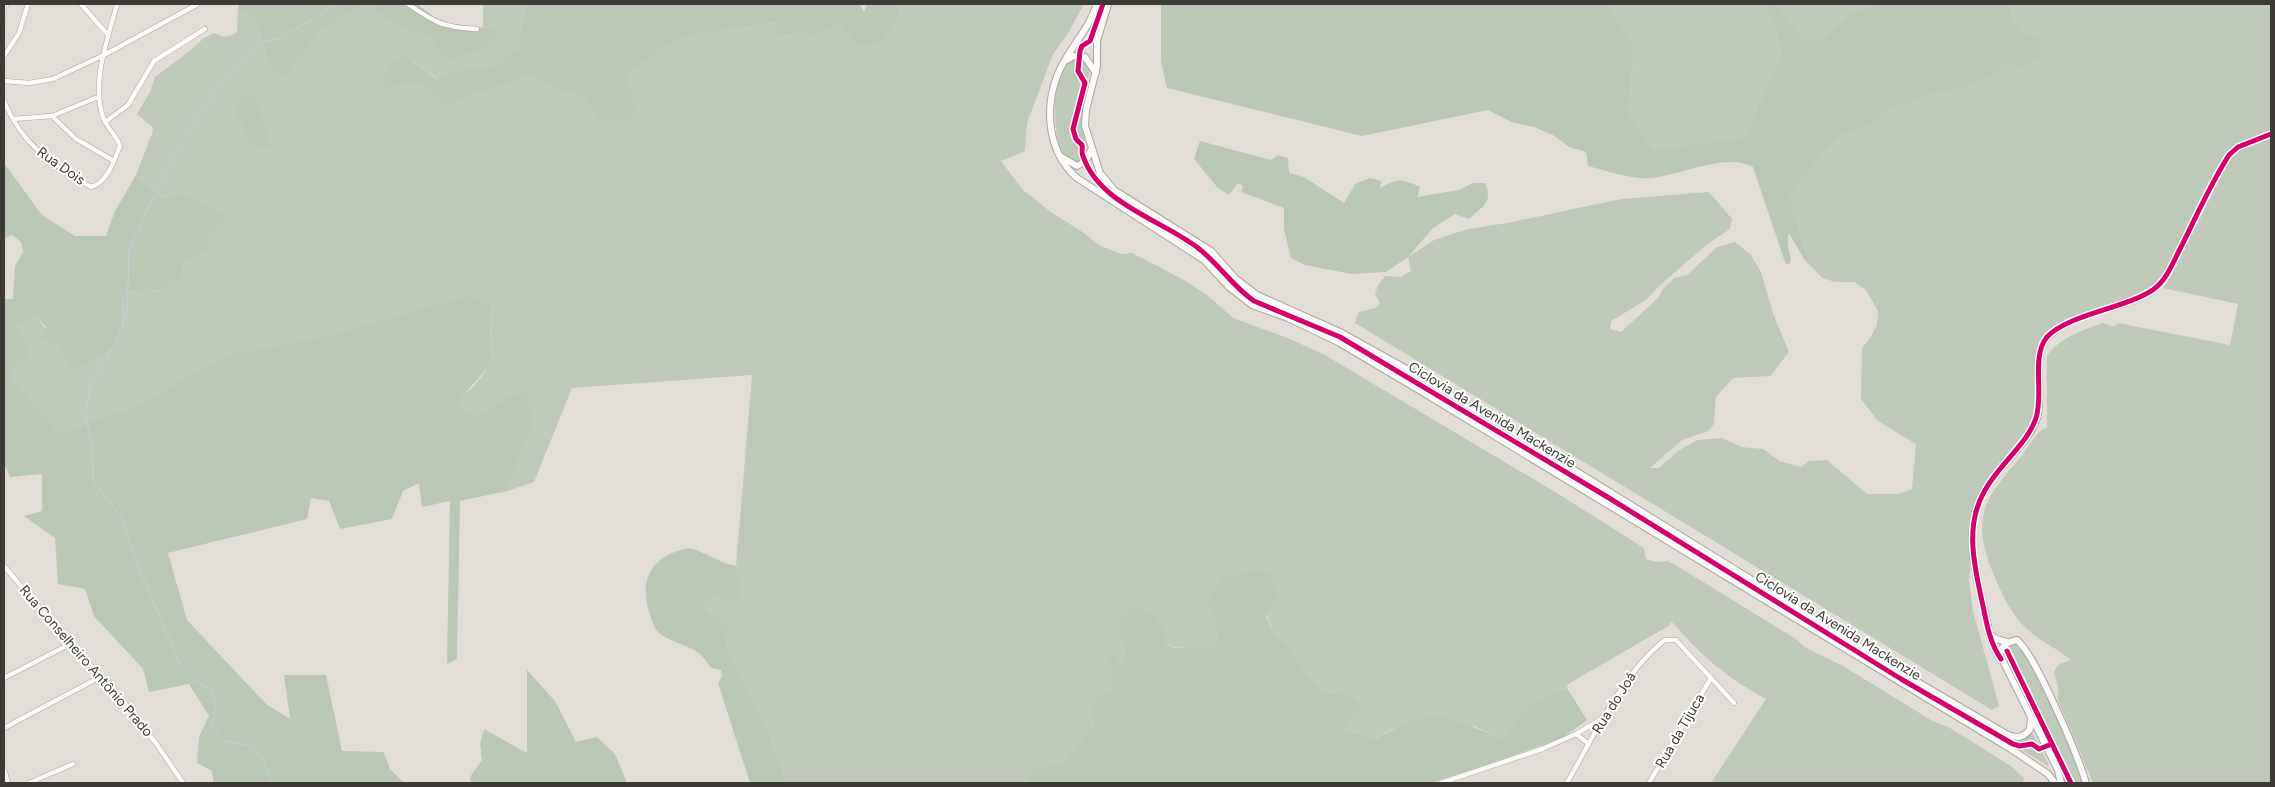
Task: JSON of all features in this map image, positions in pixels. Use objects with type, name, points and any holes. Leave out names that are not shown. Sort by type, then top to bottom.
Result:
[{"type":"main road","points":[[1097,4],[1086,29],[1064,62],[1053,90],[1051,104],[1051,131],[1057,154],[1068,170],[1085,184],[1204,260],[1229,287],[1252,305],[1288,318],[1338,342],[1419,390],[2014,751],[2048,774],[2055,783]]},
{"type":"main road","points":[[1108,4],[1097,41],[1096,73],[1086,110],[1085,126],[1100,173],[1114,190],[1211,251],[1235,278],[1257,295],[1342,333],[1412,372],[1511,431],[1904,674],[2008,735],[2017,738],[2026,734],[2030,729],[2031,717]]},
{"type":"main road","points":[[1064,62],[1080,56],[1087,60],[1096,73]]},
{"type":"main road","points":[[2060,783],[2058,770],[1992,643],[1974,568],[1972,540],[1976,514],[1983,493],[1997,471],[2013,454],[2037,416],[2040,387],[2040,353],[2044,342],[2051,334],[2070,324],[2155,289],[2174,260],[2229,155],[2238,147],[2271,134]]},
{"type":"main road","points":[[1057,154],[1076,166],[1086,161],[1091,149]]},
{"type":"main road","points":[[1989,632],[1996,639],[2008,642],[2017,640],[2027,652],[2082,767],[2086,783]]},
{"type":"main road","points":[[2001,659],[2000,652],[2008,642]]},
{"type":"street","points":[[4,56],[19,33],[28,4]]},
{"type":"street","points":[[81,4],[108,35]]},
{"type":"street","points":[[116,4],[104,55],[98,97],[105,122],[128,105],[154,61],[205,28]]},
{"type":"street","points":[[4,81],[29,83],[53,79],[104,55],[198,4]]},
{"type":"street","points":[[408,4],[429,19],[450,28],[477,30]]},
{"type":"street","points":[[13,118],[52,116],[98,97]]},
{"type":"street","name":"Rua Dois","points":[[4,101],[25,138],[47,160],[91,187],[100,183],[114,161],[120,146],[105,122]]},
{"type":"street","points":[[52,116],[76,139],[114,161]]},
{"type":"street","name":"Rua Conselheiro Antônio Prado","points":[[4,566],[70,644],[100,677],[112,687],[143,726],[183,783]]},
{"type":"street","name":"Rua do Joá","points":[[1567,783],[1604,717],[1638,665],[1665,640],[1676,640],[1711,678]]},
{"type":"street","points":[[4,678],[70,644]]},
{"type":"street","points":[[4,728],[100,677]]},
{"type":"street","points":[[1711,678],[1734,703]]},
{"type":"street","name":"Rua da Tijuca","points":[[1649,783],[1711,678]]},
{"type":"street","points":[[1441,783],[1542,750],[1576,734],[1604,717]]},
{"type":"street","points":[[1576,734],[1589,744]]},
{"type":"street","points":[[29,783],[73,764]]},
{"type":"street","points":[[4,769],[8,783]]},
{"type":"green space","points":[[239,4],[365,4],[322,30],[285,77],[267,66],[264,43],[252,16],[238,9]]},
{"type":"green space","points":[[365,4],[396,26],[431,38],[493,28],[483,27],[483,4],[526,4],[517,48],[495,65],[453,70],[438,79],[404,55],[381,91],[403,83],[425,87],[446,109],[468,96],[501,87],[524,76],[537,77],[551,88],[583,97],[598,119],[633,98],[625,76],[656,53],[689,36],[776,23],[779,39],[800,31],[814,35],[839,25],[857,45],[895,22],[903,4],[1084,4],[1067,35],[1053,54],[1027,123],[1025,151],[1001,161],[1023,190],[1099,245],[1121,254],[1132,253],[1182,279],[1207,295],[1233,318],[1288,338],[1325,355],[1560,495],[1644,548],[1646,559],[1656,562],[1668,561],[1796,639],[1806,648],[1843,666],[1931,720],[1950,728],[2011,766],[2024,778],[2023,783],[1711,783],[1766,699],[1715,665],[1671,621],[1670,625],[1568,684],[1567,688],[1530,705],[1502,739],[1474,726],[1392,729],[1374,739],[1361,733],[1344,732],[1348,721],[1362,708],[1339,692],[1329,693],[1323,690],[1305,671],[1290,646],[1273,632],[1250,569],[1238,575],[1214,627],[1218,639],[1209,652],[1197,648],[1174,647],[1164,639],[1117,624],[1126,657],[1121,666],[1111,668],[1111,692],[1095,724],[1061,763],[1033,768],[1027,783],[787,783],[761,714],[725,642],[721,618],[706,611],[700,597],[715,593],[739,573],[736,566],[752,375],[572,388],[534,482],[507,491],[532,426],[504,399],[488,410],[476,415],[466,410],[460,398],[474,386],[491,364],[490,306],[388,319],[340,332],[228,354],[131,408],[98,418],[61,434],[11,378],[9,368],[26,359],[16,327],[35,316],[58,344],[68,364],[122,338],[123,292],[163,290],[173,281],[182,279],[182,266],[190,258],[207,252],[207,239],[229,218],[199,199],[179,193],[162,198],[136,175],[153,131],[152,127],[137,114],[150,92],[155,77],[204,38],[214,33],[226,37],[237,32],[238,9],[252,16],[264,43],[267,66],[285,77],[322,30]],"holes":[[[243,125],[260,144],[259,146],[244,137]]]},
{"type":"green space","points":[[365,4],[417,4],[434,17],[455,26],[493,28],[497,35],[478,51],[446,60],[431,38],[396,26]]},
{"type":"green space","points":[[526,4],[860,4],[864,12],[867,4],[903,4],[888,34],[873,46],[857,45],[839,25],[814,36],[800,31],[778,39],[775,23],[689,36],[656,53],[626,76],[633,98],[634,116],[625,122],[598,119],[583,97],[551,88],[537,77],[524,76],[501,87],[468,96],[446,109],[425,87],[403,83],[380,92],[389,65],[404,55],[437,79],[453,70],[495,65],[517,48]]},
{"type":"green space","points":[[1161,4],[1609,4],[1634,47],[1629,112],[1653,149],[1744,137],[1782,52],[1774,24],[1762,4],[1777,4],[1805,41],[1822,39],[1850,12],[1873,4],[2028,4],[2013,5],[2012,18],[2022,31],[2039,37],[2042,55],[2022,68],[2003,64],[1996,74],[1964,88],[1924,97],[1889,111],[1873,125],[1845,133],[1820,156],[1790,198],[1810,265],[1804,259],[1789,233],[1790,263],[1786,265],[1753,167],[1743,163],[1717,163],[1663,176],[1637,178],[1588,166],[1586,152],[1569,147],[1553,135],[1534,127],[1511,122],[1488,110],[1362,136],[1167,88],[1161,62]]},
{"type":"green space","points":[[1609,4],[1763,4],[1774,24],[1782,52],[1744,137],[1653,149],[1629,112],[1634,47]]},
{"type":"green space","points":[[1777,4],[1873,4],[1850,12],[1822,39],[1805,41]]},
{"type":"green space","points":[[2271,4],[2271,134],[2233,151],[2174,260],[2155,289],[2070,323],[2047,338],[2039,365],[2034,423],[1997,471],[1976,514],[1969,580],[1973,611],[1999,706],[1992,710],[1355,323],[1359,312],[1375,308],[1380,303],[1375,294],[1378,285],[1385,276],[1401,277],[1411,271],[1408,257],[1434,240],[1468,229],[1507,223],[1621,199],[1709,192],[1732,219],[1730,229],[1709,243],[1660,285],[1646,300],[1611,321],[1610,329],[1621,332],[1658,298],[1663,289],[1674,278],[1687,275],[1717,247],[1735,242],[1750,254],[1761,272],[1774,316],[1789,352],[1770,376],[1733,378],[1716,397],[1714,424],[1708,431],[1682,440],[1650,468],[1659,468],[1679,450],[1698,440],[1722,438],[1741,447],[1763,449],[1780,461],[1801,467],[1809,461],[1827,460],[1867,494],[1899,494],[1912,489],[1916,444],[1878,421],[1861,399],[1862,348],[1871,337],[1877,325],[1878,311],[1866,290],[1854,282],[1835,282],[1822,278],[1810,265],[1790,198],[1820,156],[1845,133],[1873,125],[1889,111],[1924,97],[1964,88],[2003,64],[2022,68],[2039,37],[2022,31],[2012,18],[2013,5]]},
{"type":"green space","points":[[1083,57],[1091,67],[1082,98],[1083,130],[1087,154],[1083,161],[1076,163],[1063,154],[1059,146],[1055,106],[1058,79],[1062,68],[1068,61]]},
{"type":"green space","points":[[248,93],[256,97],[271,148],[260,145],[259,147],[244,137],[243,125],[235,114],[238,102]]},
{"type":"green space","points":[[2271,138],[2271,783],[2093,783],[2058,700],[2058,687],[2054,672],[2058,665],[2071,660],[2028,630],[2018,619],[2003,596],[1984,545],[1982,531],[1986,505],[2002,479],[2019,460],[2033,439],[2047,427],[2047,356],[2065,339],[2103,323],[2114,327],[2118,323],[2230,345],[2238,304],[2163,288],[2173,273],[2223,172],[2234,154],[2250,145]]},
{"type":"green space","points":[[1200,141],[1271,160],[1278,155],[1288,158],[1289,173],[1304,177],[1344,203],[1355,184],[1370,178],[1382,181],[1380,188],[1396,181],[1414,184],[1420,187],[1417,197],[1459,190],[1473,183],[1485,183],[1488,195],[1485,204],[1469,219],[1455,214],[1433,228],[1408,257],[1386,272],[1351,274],[1305,265],[1291,258],[1284,229],[1284,208],[1241,192],[1243,186],[1238,183],[1229,195],[1218,188],[1194,159]]},
{"type":"green space","points":[[4,163],[42,215],[75,236],[106,236],[115,211],[136,175],[162,198],[179,193],[199,199],[229,218],[207,239],[207,252],[190,258],[182,266],[182,279],[173,281],[163,290],[123,292],[122,338],[104,354],[75,371],[68,364],[58,345],[42,339],[46,327],[35,316],[16,327],[29,347],[26,359],[10,368],[11,378],[61,434],[98,418],[131,408],[228,354],[340,332],[468,296],[490,305],[491,364],[460,399],[466,410],[476,415],[488,410],[504,399],[527,391],[532,426],[507,491],[460,501],[457,659],[447,664],[450,501],[422,507],[419,483],[403,491],[392,519],[340,529],[329,501],[311,498],[307,519],[168,553],[187,620],[266,704],[290,719],[284,675],[326,675],[342,751],[384,752],[390,769],[404,783],[214,783],[212,771],[197,763],[199,737],[209,716],[189,684],[149,692],[143,669],[94,616],[85,589],[58,584],[55,538],[24,516],[42,511],[42,474],[10,477],[4,463],[4,299],[13,299],[15,266],[23,252],[21,242],[12,235],[4,239]]},
{"type":"green space","points":[[690,548],[724,563],[736,566],[739,573],[739,597],[726,602],[719,599],[715,593],[711,599],[701,597],[705,603],[706,611],[721,618],[728,628],[725,642],[761,714],[787,783],[750,783],[718,683],[722,677],[721,670],[711,668],[698,652],[672,641],[658,632],[653,625],[646,598],[648,577],[652,569],[667,555]]},
{"type":"green space","points":[[1250,569],[1269,573],[1278,594],[1266,616],[1273,632],[1290,646],[1305,671],[1323,690],[1329,693],[1339,692],[1356,699],[1362,708],[1348,721],[1345,732],[1361,733],[1375,739],[1395,728],[1425,718],[1439,717],[1467,725],[1502,739],[1529,705],[1567,688],[1587,720],[1561,739],[1432,783],[1027,783],[1033,768],[1061,763],[1095,724],[1091,711],[1100,694],[1111,692],[1111,668],[1108,654],[1113,654],[1121,665],[1126,657],[1117,624],[1125,614],[1136,606],[1153,616],[1164,628],[1168,644],[1173,647],[1209,651],[1218,639],[1214,627],[1218,618],[1208,608],[1211,594],[1224,574],[1238,575]]},
{"type":"green space","points":[[2014,644],[2022,647],[2059,721],[2084,783],[2063,783],[2006,659],[2007,649]]},
{"type":"green space","points":[[527,670],[555,701],[576,742],[597,737],[615,754],[627,783],[471,783],[470,777],[482,760],[480,744],[484,729],[527,753]]},
{"type":"green space","points":[[2032,732],[2048,766],[2010,743],[2014,739],[2023,739]]},
{"type":"waterway","points":[[4,21],[10,4]]},
{"type":"waterway","points":[[271,783],[263,760],[254,747],[222,740],[212,725],[216,706],[210,688],[194,681],[181,667],[139,568],[121,517],[93,481],[92,444],[85,414],[90,387],[116,342],[127,314],[129,250],[161,180],[197,117],[230,71],[260,43],[280,38],[315,18],[333,4]]},
{"type":"cycle path","name":"Ciclovia da Avenida Mackenzie","points":[[1103,4],[1090,41],[1082,46],[1080,51],[1078,71],[1085,83],[1073,129],[1076,139],[1082,145],[1082,155],[1091,173],[1117,199],[1198,248],[1239,289],[1254,301],[1340,337],[1609,498],[1901,679],[2013,744],[2020,746],[2032,744],[2039,749],[2052,744]]},
{"type":"cycle path","points":[[2001,659],[1989,634],[1977,578],[1973,548],[1974,519],[1978,505],[1990,482],[2026,437],[2036,418],[2042,345],[2047,337],[2069,322],[2143,296],[2159,285],[2170,269],[2210,188],[2229,155],[2238,147],[2271,134]]},
{"type":"cycle path","points":[[2007,651],[2071,783]]}]
